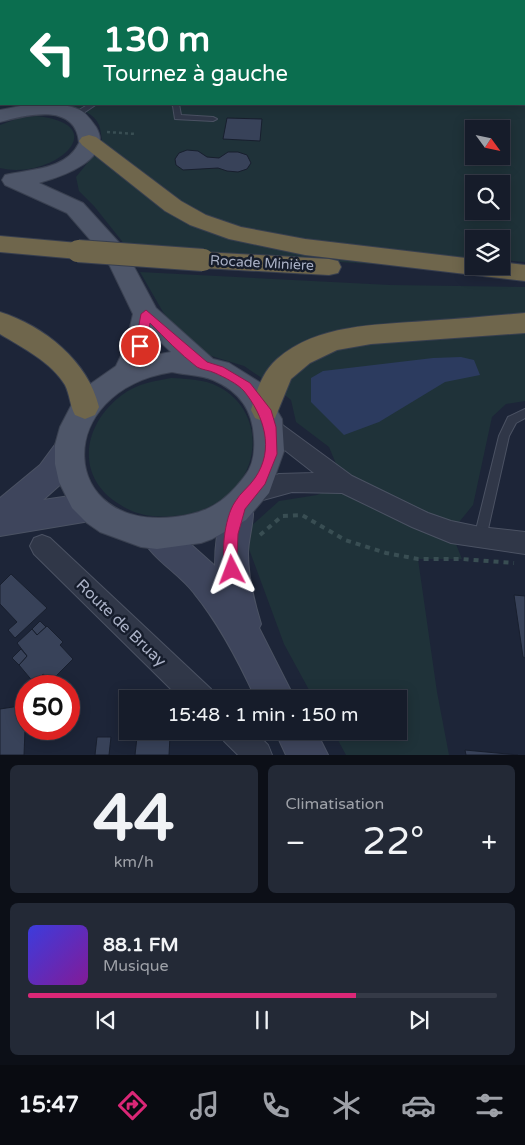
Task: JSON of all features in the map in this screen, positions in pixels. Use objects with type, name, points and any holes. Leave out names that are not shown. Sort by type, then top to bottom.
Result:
[{"type":"highway","points":[[89,136],[173,206],[198,220],[237,234],[305,247],[525,274]]},
{"type":"highway","name":"Rocade Minière","points":[[0,244],[203,260],[377,270],[525,274]]},
{"type":"highway","points":[[0,322],[40,345],[74,374],[81,387],[85,407]]},
{"type":"highway","points":[[267,419],[272,384],[286,367],[304,353],[322,345],[356,336],[525,323]]},
{"type":"main road","points":[[0,116],[40,108],[54,110],[74,116],[85,124],[89,136],[78,158],[68,166],[43,176],[8,180]]},
{"type":"main road","points":[[68,166],[67,183],[75,208],[116,254],[146,314],[203,365]]},
{"type":"main road","points":[[8,180],[75,208]]},
{"type":"main road","points":[[126,374],[134,362],[140,346],[146,314]]},
{"type":"main road","points":[[0,520],[51,474],[68,451],[74,428],[85,407],[110,383],[126,374],[156,364],[172,362],[203,365],[219,370],[240,381],[256,397],[267,419],[272,440],[267,467],[246,500],[232,534],[230,556],[246,638]]},
{"type":"main road","points":[[68,451],[73,481],[80,495],[90,507],[108,521],[131,530],[156,534],[183,532],[210,524],[246,500]]},
{"type":"main road","points":[[0,520],[90,507]]},
{"type":"main road","points":[[156,534],[206,581],[246,638],[272,690]]},
{"type":"main road","points":[[299,740],[308,755]]},
{"type":"street","points":[[267,419],[344,483],[420,520],[451,532],[480,538],[521,553]]},
{"type":"street","points":[[246,500],[279,484],[292,482],[344,483]]},
{"type":"street","name":"Route de Bruay","points":[[42,546],[191,690]]},
{"type":"street","points":[[243,740],[258,755]]},
{"type":"lane","points":[[74,116],[92,105]]},
{"type":"lane","points":[[176,105],[178,117],[212,119]]},
{"type":"lane","points":[[480,538],[504,436],[512,420],[525,413]]},
{"type":"path","points":[[89,136],[116,131],[136,134]]},
{"type":"path","points":[[230,556],[250,549],[262,532],[282,516],[302,515],[346,540],[386,553],[418,559],[462,559],[521,553]]},
{"type":"shaded area","points":[[65,105],[525,105],[525,262],[510,261],[510,230],[465,230],[465,257],[400,253],[371,264],[150,250],[125,245],[94,206],[79,191],[76,177],[93,156],[98,158],[108,152],[102,141],[99,125],[88,113]]},
{"type":"shaded area","points":[[36,116],[60,121],[72,129],[74,139],[68,150],[56,159],[40,166],[20,170],[0,168],[0,125],[19,118]]},
{"type":"shaded area","points":[[140,272],[390,285],[525,287],[525,401],[506,404],[492,417],[473,505],[451,532],[462,559],[418,559],[437,692],[449,755],[346,755],[338,740],[407,740],[407,690],[309,690],[284,644],[249,549],[250,527],[279,501],[317,495],[344,483],[329,447],[296,422],[291,400],[244,366],[208,355],[186,343],[163,312]]},
{"type":"shaded area","points":[[171,378],[208,382],[232,396],[248,419],[252,432],[253,447],[245,474],[230,493],[215,504],[190,514],[166,517],[144,515],[125,508],[105,492],[95,479],[90,465],[89,450],[92,435],[99,420],[122,395],[139,386]]},
{"type":"water","points":[[461,357],[474,360],[480,375],[445,382],[379,422],[344,435],[311,402],[311,378],[323,371],[433,358]]},
{"type":"building","points":[[227,118],[262,119],[260,141],[223,139]]},
{"type":"building","points":[[187,150],[198,151],[207,157],[219,158],[228,152],[238,152],[247,155],[251,163],[247,169],[238,172],[218,168],[183,170],[176,165],[175,159],[179,153]]},
{"type":"building","points":[[11,574],[47,608],[15,638],[8,630],[17,622],[0,604],[0,585]]},
{"type":"building","points":[[514,595],[525,596],[525,658],[523,657]]},
{"type":"building","points":[[40,621],[46,627],[37,635],[32,629]]},
{"type":"building","points":[[47,626],[63,642],[60,645],[73,659],[57,675],[27,675],[19,665],[27,656],[17,643],[32,629],[37,635]]},
{"type":"building","points":[[21,649],[27,656],[19,665],[12,658]]},
{"type":"building","points":[[15,707],[15,740],[25,740],[24,755],[0,755],[0,709]]},
{"type":"building","points":[[97,737],[111,737],[109,755],[95,755]]},
{"type":"building","points":[[137,740],[170,740],[169,755],[135,755]]},
{"type":"building","points":[[465,750],[518,755],[466,755]]},
{"type":"route","points":[[140,346],[146,314],[203,365],[219,370],[246,386],[265,410],[272,440],[271,454],[261,480],[252,493],[239,506],[232,534],[230,556],[232,570]]}]
